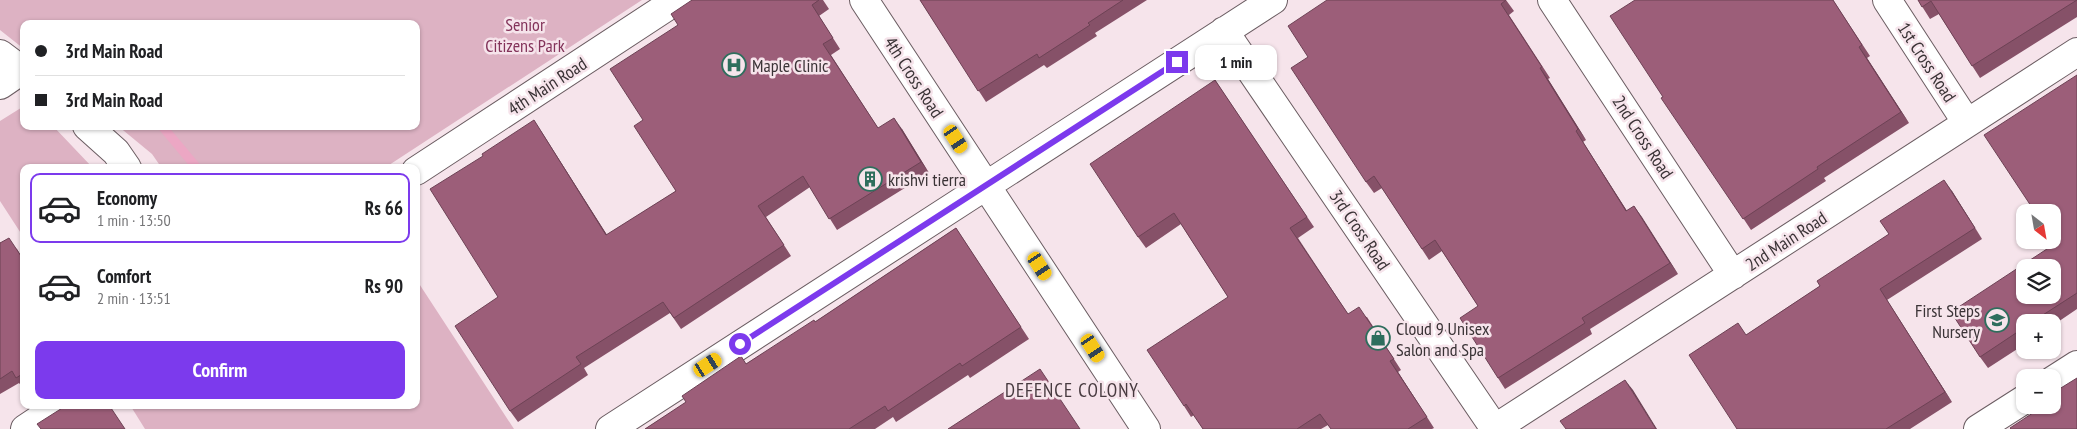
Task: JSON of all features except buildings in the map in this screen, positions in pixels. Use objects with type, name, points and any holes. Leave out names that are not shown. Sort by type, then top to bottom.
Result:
[{"type":"street","name":"4th Main Road","points":[[420,169],[677,0]]},
{"type":"street","name":"4th Cross Road","points":[[864,0],[1146,429]]},
{"type":"street","points":[[610,429],[1273,0]]},
{"type":"street","name":"2nd Cross Road","points":[[1552,0],[1733,275]]},
{"type":"street","name":"1st Cross Road","points":[[1887,0],[1967,123]]},
{"type":"street","name":"3rd Cross Road","points":[[1224,31],[1495,429]]},
{"type":"street","name":"2nd Main Road","points":[[1495,429],[2077,52]]},
{"type":"street","points":[[0,54],[20,69]]},
{"type":"street","points":[[0,85],[20,73]]},
{"type":"street","points":[[91,130],[116,152],[124,164]]},
{"type":"street","points":[[2061,375],[2077,365]]},
{"type":"street","points":[[1978,429],[2016,404]]},
{"type":"street","points":[[25,429],[55,409]]},
{"type":"green space","name":"Senior Citizens Park","points":[[0,0],[642,0],[391,164],[159,164],[152,154],[123,130],[420,130],[420,20],[20,20],[20,46],[0,30]]},
{"type":"green space","points":[[20,108],[20,130],[57,130],[89,164],[20,164],[20,232],[0,201],[0,121]]},
{"type":"green space","points":[[420,285],[514,429],[145,429],[132,409],[420,409]]},
{"type":"waterway","points":[[165,130],[194,164]]},
{"type":"place","name":"Maple Clinic","points":[[734,65]]},
{"type":"place","name":"krishvi tierra","points":[[870,179]]},
{"type":"place","name":"First Steps Nursery","points":[[1997,320]]},
{"type":"place","name":"Cloud 9 Unisex Salon and Spa","points":[[1378,338]]},
{"type":"district","name":"DEFENCE COLONY","points":[[1072,390]]},
{"type":"route","points":[[740,344],[1177,62]]}]
